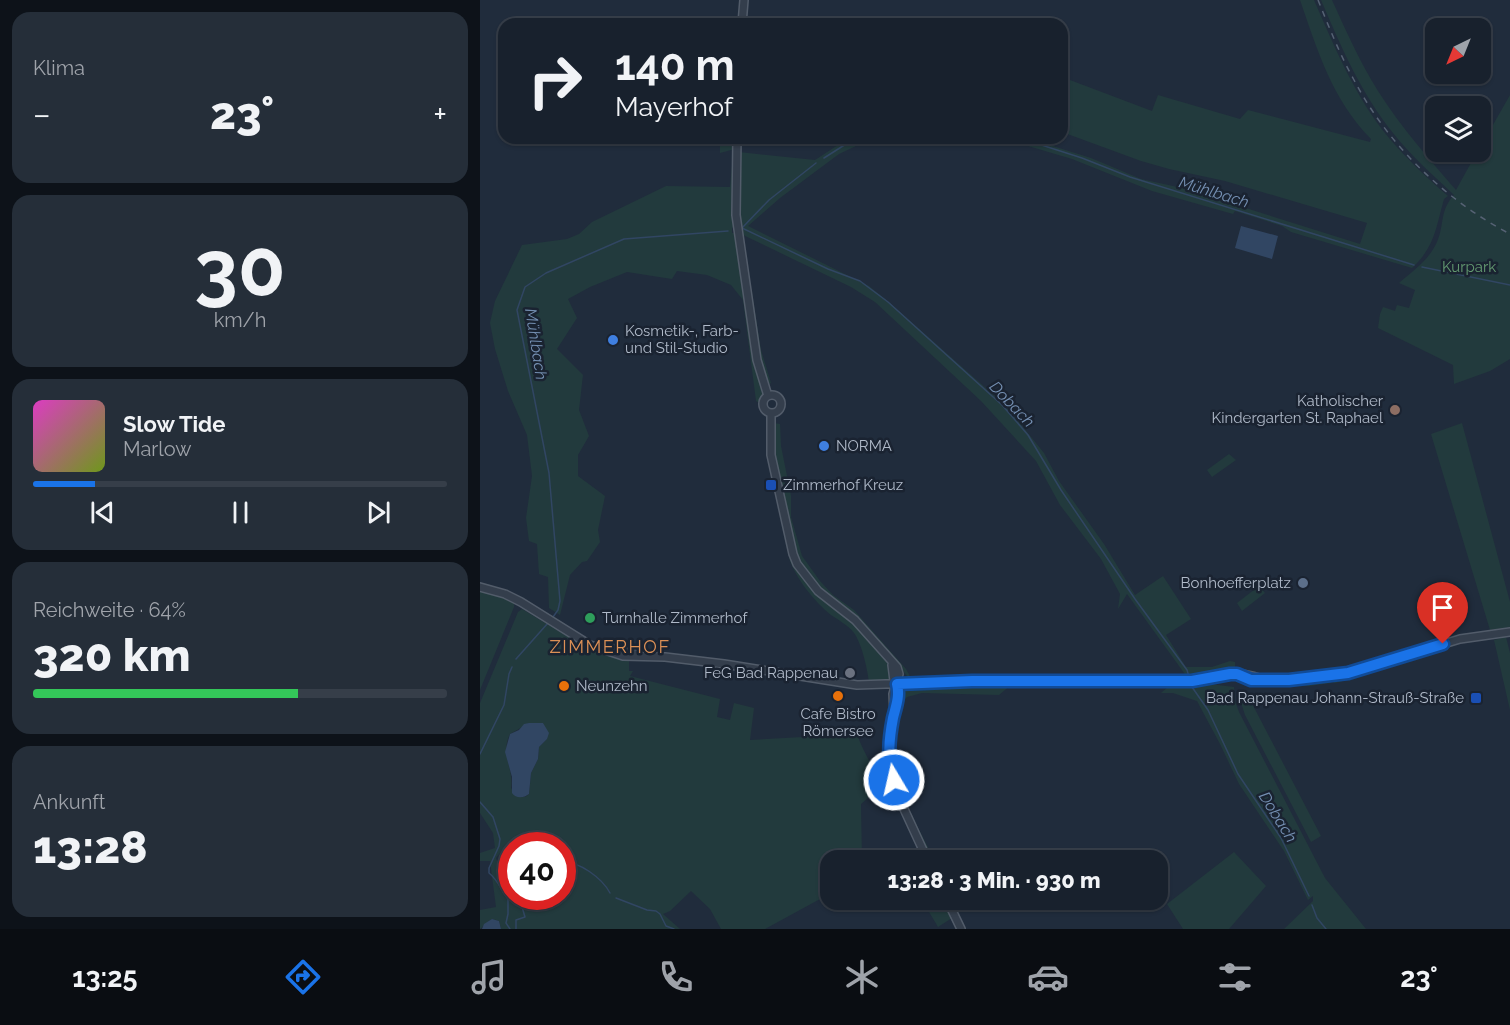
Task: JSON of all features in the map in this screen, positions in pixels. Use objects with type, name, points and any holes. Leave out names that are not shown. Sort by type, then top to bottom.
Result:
[{"type":"street","points":[[742,18],[744,0]]},
{"type":"street","points":[[737,144],[736,215],[757,360],[768,396]]},
{"type":"street","points":[[768,396],[776,396],[781,405],[777,412],[771,414],[763,406],[764,400],[768,396]]},
{"type":"street","points":[[771,414],[771,455],[797,564],[818,591],[855,620],[897,667],[899,674],[893,694],[894,715],[889,739],[889,764],[898,796],[923,850]]},
{"type":"street","points":[[480,587],[505,594],[603,651],[623,656],[639,655],[724,664],[857,685],[972,681],[1192,681],[1221,674],[1237,674],[1247,680],[1289,680],[1348,673],[1460,639],[1510,632]]},
{"type":"street","points":[[952,910],[961,929]]},
{"type":"green space","points":[[1300,0],[1314,0],[1347,72],[1366,106],[1389,138],[1448,196],[1444,199],[1426,252],[1412,268],[1291,232],[1282,226],[1235,211],[1233,214],[1152,191],[1072,159],[1021,144],[1046,144],[1091,158],[1141,179],[1182,188],[1360,244],[1367,223],[1225,181],[1141,161],[1068,134],[1068,79],[1152,111],[1158,95],[1240,119],[1248,110],[1370,142],[1371,139],[1357,124],[1336,91],[1313,38]]},
{"type":"green space","name":"Kurpark","points":[[1321,0],[1332,0],[1359,58],[1378,91],[1425,154],[1425,162],[1432,162],[1456,190],[1471,162],[1491,162],[1491,128],[1510,95],[1510,359],[1490,371],[1454,384],[1453,365],[1378,328],[1383,307],[1395,311],[1397,305],[1409,308],[1415,290],[1399,283],[1420,265],[1434,248],[1444,212],[1454,195],[1407,150],[1393,133],[1371,102],[1336,35]]},
{"type":"green space","points":[[720,144],[735,144],[735,149],[720,153]]},
{"type":"green space","points":[[860,144],[839,154],[780,198],[748,226],[869,286],[1006,406],[1044,453],[1059,481],[1104,544],[1135,595],[1163,576],[1191,619],[1166,635],[1186,667],[1212,667],[1230,661],[1235,662],[1235,671],[1222,670],[1187,677],[1127,594],[1118,609],[1120,594],[1101,559],[1060,505],[1036,461],[981,401],[875,302],[851,287],[741,234],[739,152],[815,160],[838,145]]},
{"type":"green space","points":[[733,155],[735,155],[735,230],[732,227],[732,233],[736,233],[754,360],[763,397],[759,403],[756,401],[743,300],[731,285],[707,275],[677,271],[672,279],[627,272],[568,299],[577,318],[557,349],[583,375],[579,410],[589,436],[578,455],[578,476],[605,496],[598,530],[600,542],[587,561],[582,562],[570,575],[560,615],[549,608],[548,577],[539,574],[537,544],[529,541],[526,518],[532,476],[527,435],[508,391],[495,349],[490,323],[495,301],[522,245],[567,239],[579,234],[592,222],[666,186],[730,187]]},
{"type":"green space","points":[[744,243],[761,350],[771,383],[768,384],[761,368],[742,244]]},
{"type":"green space","points":[[774,423],[780,424],[781,446],[791,496],[791,517],[802,556],[820,581],[833,595],[854,610],[906,669],[911,678],[1081,674],[1078,678],[909,679],[859,619],[815,584],[800,562],[795,550],[774,456]]},
{"type":"green space","points":[[1462,423],[1510,602],[1510,627],[1490,630],[1431,434]]},
{"type":"green space","points":[[1229,454],[1236,460],[1212,477],[1207,470]]},
{"type":"green space","points":[[789,558],[793,559],[799,571],[850,619],[886,658],[891,668],[889,681],[869,682],[861,647],[856,636],[818,603],[801,582]]},
{"type":"green space","points":[[1259,586],[1265,593],[1242,611],[1237,603]]},
{"type":"green space","points":[[480,589],[514,602],[514,607],[480,690]]},
{"type":"green space","points":[[522,609],[575,641],[607,655],[629,659],[629,671],[633,671],[630,676],[720,699],[717,717],[730,720],[734,703],[754,708],[750,740],[857,734],[882,786],[861,804],[862,850],[820,850],[820,899],[765,929],[721,929],[710,909],[691,891],[670,911],[663,914],[680,929],[501,929],[499,921],[492,919],[480,929],[480,910],[496,907],[490,861],[480,861],[480,853],[495,848],[493,833],[480,813],[480,703],[518,612]],"holes":[[[529,723],[543,723],[547,739],[539,747],[538,759],[531,773],[529,794],[519,797],[511,788],[507,741],[510,734]]]},
{"type":"green space","points":[[1506,637],[1510,653],[1510,710],[1494,640]]},
{"type":"green space","points":[[1448,645],[1452,646],[1428,652],[1367,675],[1333,682],[1333,679]]},
{"type":"green space","points":[[1328,679],[1331,683],[1309,686],[1266,686],[1262,684],[1264,682]]},
{"type":"green space","points":[[1012,684],[999,695],[922,693],[907,697],[903,701],[895,739],[895,765],[903,794],[930,850],[926,850],[904,806],[893,776],[891,761],[893,726],[901,692],[909,688]]},
{"type":"green space","points":[[1210,684],[1234,687],[1239,712],[1325,878],[1366,929],[1284,929],[1313,901],[1313,896],[1308,900],[1284,851],[1239,784],[1197,701],[1173,693],[1161,693],[1170,685]]},
{"type":"green space","points":[[1246,692],[1321,836],[1311,842],[1245,715],[1238,693]]},
{"type":"green space","points":[[1234,852],[1266,886],[1229,929],[1183,929],[1168,903]]},
{"type":"green space","points":[[928,910],[948,910],[952,918],[938,927]]},
{"type":"water","points":[[1241,226],[1278,236],[1272,259],[1235,248]]},
{"type":"water","points":[[529,723],[543,723],[549,733],[547,739],[539,747],[538,759],[531,773],[529,794],[518,797],[512,793],[512,777],[505,752],[510,734]]},
{"type":"water","points":[[492,919],[499,921],[501,929],[482,929],[484,924]]},
{"type":"waterway","name":"Mühlbach","points":[[824,158],[846,144]]},
{"type":"waterway","name":"Mühlbach","points":[[1038,144],[1130,177],[1414,265]]},
{"type":"waterway","name":"Dobach","points":[[816,163],[769,200],[742,228],[828,269],[860,281],[888,302],[1002,405],[1028,435],[1061,490],[1135,599],[1187,670],[1189,677]]},
{"type":"waterway","name":"Mühlbach","points":[[553,617],[560,601],[549,473],[517,310],[525,287],[546,273],[624,239],[728,231]]},
{"type":"waterway","name":"Mühlbach","points":[[1422,267],[1510,285]]},
{"type":"waterway","name":"Mühlbach","points":[[516,659],[548,623]]},
{"type":"waterway","name":"Mühlbach","points":[[480,754],[504,705],[512,667]]},
{"type":"waterway","name":"Dobach","points":[[1192,687],[1208,710],[1238,774],[1281,838],[1309,896]]},
{"type":"waterway","name":"Mühlbach","points":[[480,802],[493,817],[500,839],[489,873],[508,899],[506,923],[510,929]]},
{"type":"waterway","points":[[576,864],[602,882],[610,893]]},
{"type":"waterway","points":[[616,898],[647,910],[656,911],[666,926],[674,929]]},
{"type":"waterway","name":"Dobach","points":[[1312,905],[1317,918],[1326,929]]},
{"type":"waterway","points":[[516,929],[516,920],[525,917],[523,910]]},
{"type":"railway","points":[[1318,0],[1354,80],[1368,104],[1401,148],[1420,169],[1463,205],[1510,234]]},
{"type":"place","name":"Kosmetik-, Farb- und Stil-Studio","points":[[613,340]]},
{"type":"place","name":"Katholischer Kindergarten St. Raphael","points":[[1395,410]]},
{"type":"place","name":"NORMA","points":[[824,446]]},
{"type":"place","name":"Zimmerhof Kreuz","points":[[771,485]]},
{"type":"place","name":"Bonhoefferplatz","points":[[1303,583]]},
{"type":"place","name":"Turnhalle Zimmerhof","points":[[590,618]]},
{"type":"place","name":"FeG Bad Rappenau","points":[[850,673]]},
{"type":"place","name":"Neunzehn","points":[[564,686]]},
{"type":"place","name":"Cafe Bistro Römersee","points":[[838,696]]},
{"type":"place","name":"Bad Rappenau Johann-Strauß-Straße","points":[[1476,698]]},
{"type":"district","name":"ZIMMERHOF","points":[[610,646]]},
{"type":"route","points":[[894,780],[889,764],[889,739],[899,693],[897,684],[972,681],[1192,681],[1221,674],[1237,674],[1247,680],[1258,681],[1262,679],[1289,680],[1348,673],[1443,644]]}]
